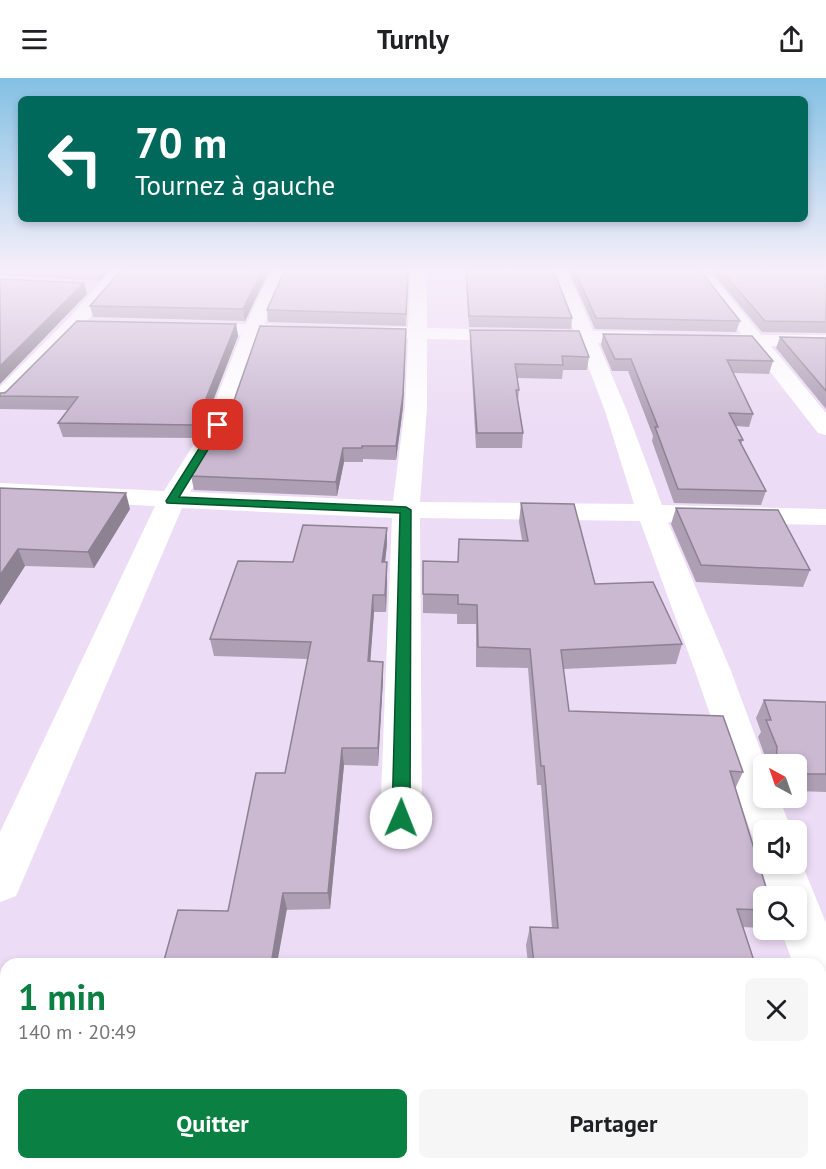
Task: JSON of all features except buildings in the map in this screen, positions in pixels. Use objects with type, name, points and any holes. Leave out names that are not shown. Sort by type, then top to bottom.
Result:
[{"type":"street","points":[[4,389],[78,320]]},
{"type":"street","points":[[0,881],[171,501],[218,425],[256,320]]},
{"type":"street","points":[[401,818],[406,510],[416,407],[419,320]]},
{"type":"street","points":[[579,320],[616,411],[651,513],[713,672],[766,820]]},
{"type":"street","points":[[738,320],[826,428]]},
{"type":"street","points":[[74,324],[98,325]]},
{"type":"street","points":[[169,327],[670,339]]},
{"type":"street","points":[[694,339],[826,341]]},
{"type":"street","points":[[0,491],[171,501],[406,510],[826,517]]},
{"type":"street","points":[[807,935],[816,958]]},
{"type":"route","points":[[218,425],[171,501],[406,510],[401,818]]}]
